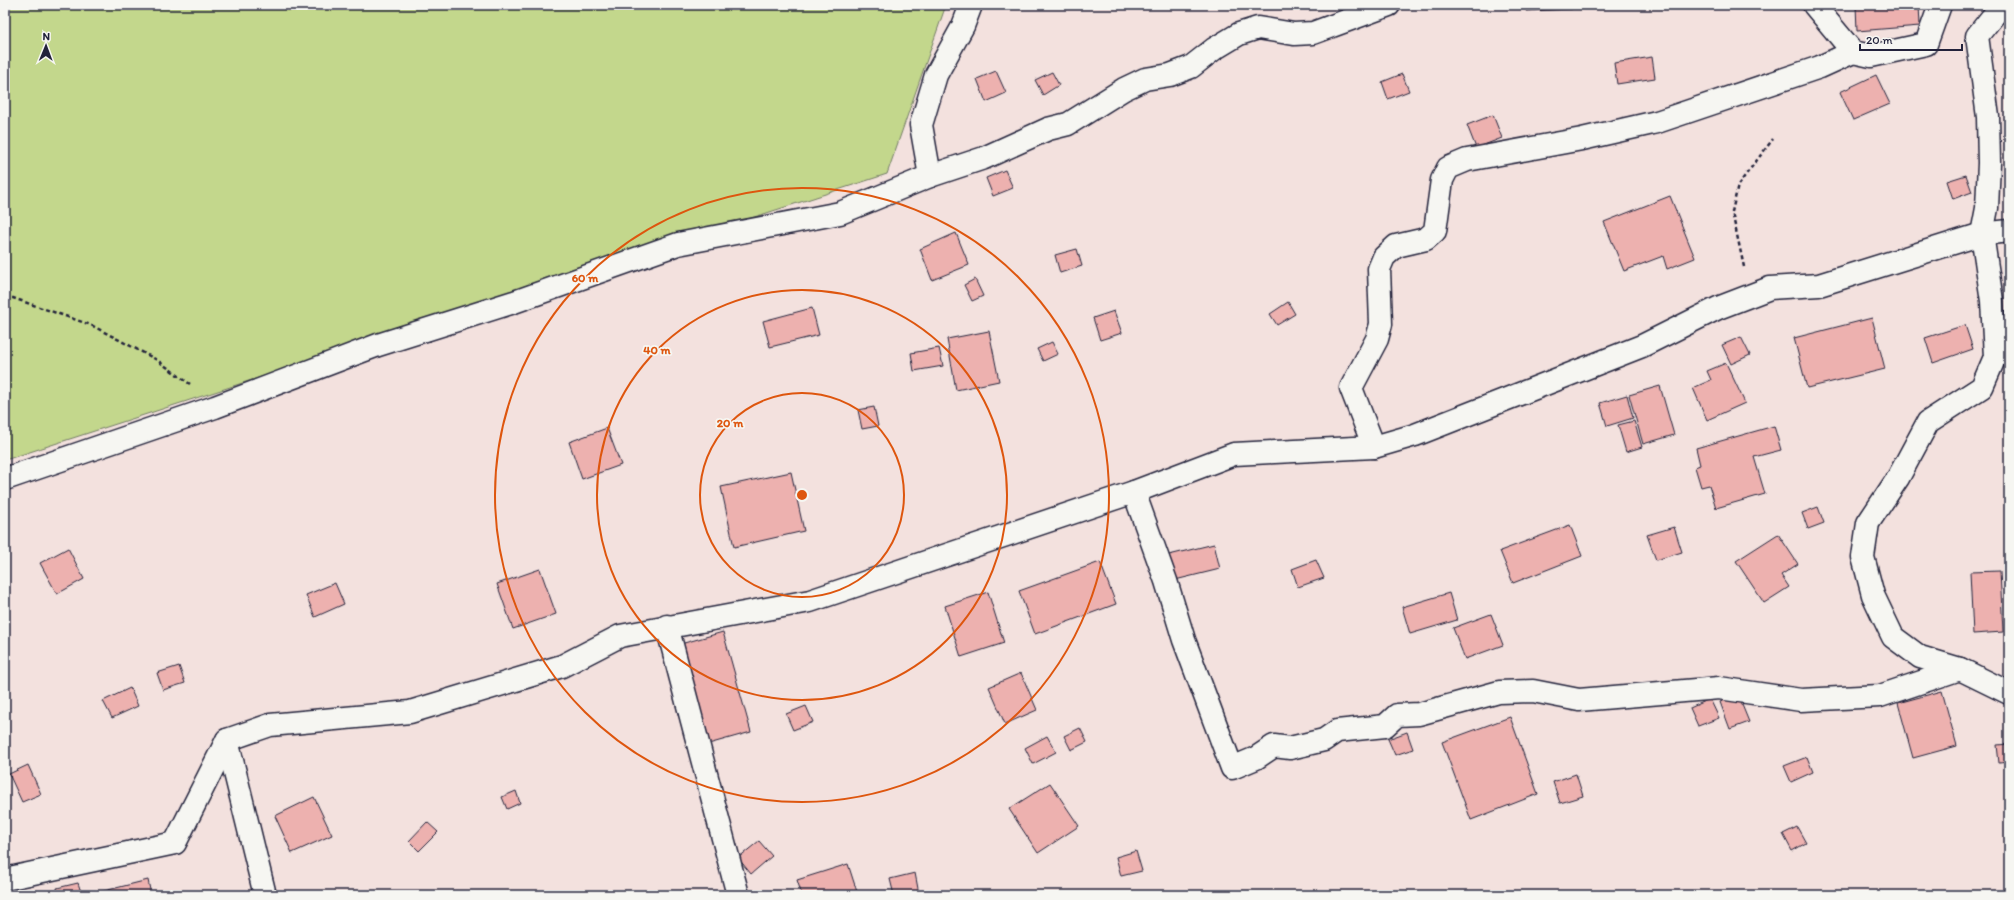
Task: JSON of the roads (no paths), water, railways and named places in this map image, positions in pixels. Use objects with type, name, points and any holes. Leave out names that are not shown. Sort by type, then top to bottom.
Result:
[{"type":"street","points":[[930,176],[921,125],[936,75],[963,26],[971,5]]},
{"type":"street","points":[[5,479],[215,407],[378,345],[514,302],[678,244],[840,213],[930,176],[984,158],[1048,129],[1068,124],[1124,89],[1145,79],[1170,75],[1191,67],[1214,49],[1239,34],[1258,28],[1294,34],[1313,33],[1389,5]]},
{"type":"street","points":[[1814,5],[1853,52],[1870,56],[1926,44],[1940,5]]},
{"type":"street","points":[[2002,5],[1976,36],[1988,117],[1989,163],[1987,208],[1982,234],[1992,301],[1995,357],[1982,387],[1928,422],[1898,478],[1868,523],[1864,557],[1873,595],[1893,638],[1920,657],[1960,669],[2009,693]]},
{"type":"street","points":[[1374,447],[1351,388],[1376,339],[1381,324],[1379,269],[1384,257],[1396,246],[1426,239],[1435,230],[1442,180],[1448,168],[1467,160],[1582,139],[1657,122],[1820,67],[1853,52]]},
{"type":"street","points":[[5,879],[175,844],[227,740],[270,725],[410,712],[562,666],[620,636],[667,626],[810,601],[1134,492],[1234,454],[1374,447],[1415,435],[1642,346],[1718,308],[1770,288],[1819,285],[1982,234],[2009,232]]},
{"type":"street","points":[[1134,492],[1166,581],[1184,640],[1232,768],[1256,758],[1274,746],[1290,748],[1324,740],[1337,731],[1385,726],[1397,715],[1426,712],[1499,692],[1533,691],[1579,700],[1719,688],[1801,700],[1880,696],[1960,669]]},
{"type":"street","points":[[667,626],[738,895]]},
{"type":"street","points":[[227,740],[265,895]]}]
